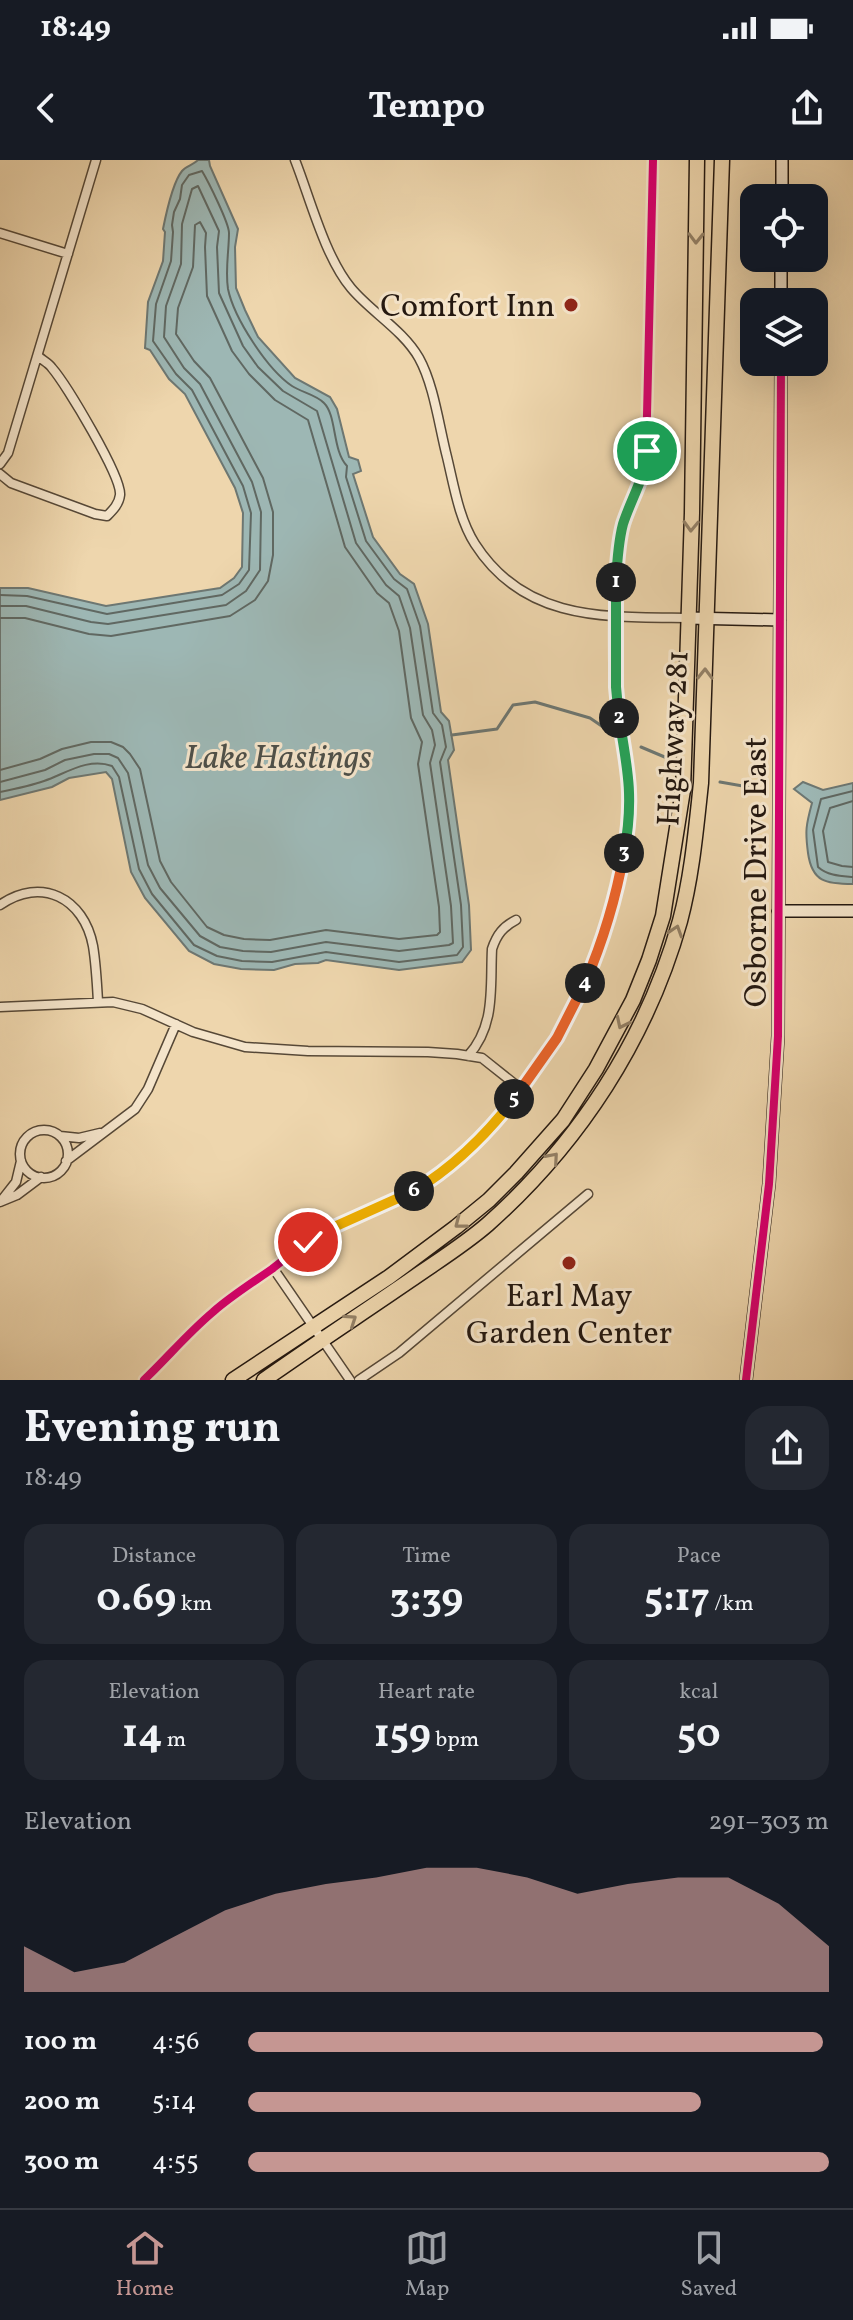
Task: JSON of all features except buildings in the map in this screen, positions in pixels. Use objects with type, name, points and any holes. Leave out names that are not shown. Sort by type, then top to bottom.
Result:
[{"type":"highway","name":"Highway 281","points":[[264,1380],[316,1333],[489,1200],[524,1164],[563,1120],[616,1035],[649,960],[663,916],[683,790],[692,513],[697,160]]},
{"type":"highway","name":"Highway 281","points":[[233,1380],[453,1251],[525,1189],[562,1148],[599,1099],[621,1062],[656,989],[680,921],[686,894],[701,783],[722,160]]},
{"type":"street","points":[[0,464],[8,453],[96,160]]},
{"type":"street","points":[[295,160],[343,277],[410,345],[425,370],[459,507],[475,544],[511,583],[542,603],[575,612],[615,617],[780,620]]},
{"type":"street","points":[[144,1380],[214,1311],[273,1268],[325,1231],[393,1202],[434,1178],[479,1138],[505,1111],[557,1038],[583,987],[600,946],[622,863],[631,803],[616,687],[615,617],[620,539],[641,481],[646,457],[653,160]]},
{"type":"street","points":[[782,160],[782,184]]},
{"type":"street","points":[[0,233],[68,254]]},
{"type":"street","points":[[0,474],[11,483],[95,514],[107,516],[120,496],[118,479],[102,448],[52,367],[38,356]]},
{"type":"street","name":"Osborne Drive East","points":[[746,1380],[769,1184],[778,1036],[781,376]]},
{"type":"street","points":[[0,905],[30,892],[46,891],[71,904],[88,930],[93,945],[98,1002]]},
{"type":"street","points":[[778,911],[853,911]]},
{"type":"street","points":[[468,1056],[477,1047],[488,1023],[492,949],[496,938],[516,920]]},
{"type":"street","points":[[0,1007],[98,1002],[130,1005],[193,1032],[245,1047],[428,1052],[482,1058],[521,1089]]},
{"type":"street","points":[[0,1202],[17,1195],[41,1177],[58,1172],[66,1161],[135,1109],[143,1098],[176,1024]]},
{"type":"street","points":[[0,1202],[16,1182],[21,1147],[32,1133],[46,1130],[60,1136],[79,1138],[101,1133]]},
{"type":"street","points":[[60,1136],[67,1149],[66,1161]]},
{"type":"street","points":[[21,1161],[28,1171],[41,1177]]},
{"type":"street","points":[[359,1380],[399,1353],[588,1194]]},
{"type":"street","points":[[273,1268],[350,1380]]},
{"type":"water","name":"Lake Hastings","points":[[198,160],[209,160],[238,229],[236,288],[258,337],[295,378],[330,397],[337,409],[349,457],[358,460],[361,471],[353,474],[373,537],[400,574],[414,584],[428,624],[441,712],[449,721],[454,750],[448,760],[469,905],[471,950],[462,962],[399,970],[326,960],[274,970],[214,964],[189,951],[145,898],[131,872],[112,779],[106,772],[69,778],[52,787],[0,800],[0,588],[28,588],[106,606],[220,588],[234,578],[242,567],[243,513],[235,488],[185,394],[169,379],[150,350],[145,348],[148,302],[163,261],[163,229],[170,198],[182,171]]},
{"type":"water","points":[[803,782],[823,790],[853,783],[853,884],[828,882],[813,870],[806,833],[812,803],[794,789]]},
{"type":"waterway","points":[[452,735],[497,729],[513,705],[535,702],[590,718],[606,729]]},
{"type":"waterway","points":[[641,747],[667,758]]},
{"type":"waterway","points":[[720,782],[766,790]]},
{"type":"cycle path","points":[[144,1380],[220,1306],[319,1234],[410,1193],[458,1158],[514,1099],[538,1066],[560,1031],[595,958],[619,880],[631,802],[617,698],[614,616],[620,542],[646,457],[653,160]]},
{"type":"cycle path","points":[[746,1380],[769,1184],[778,1036],[781,376]]},
{"type":"place","name":"Comfort Inn","points":[[571,305]]},
{"type":"place","name":"Earl May Garden Center","points":[[569,1263]]},
{"type":"route","points":[[308,1242],[325,1231],[416,1190],[458,1158],[505,1111],[527,1081],[557,1038],[583,987],[612,908],[628,830],[631,803],[629,778],[616,687],[618,556],[623,524],[641,481],[647,451]]}]
